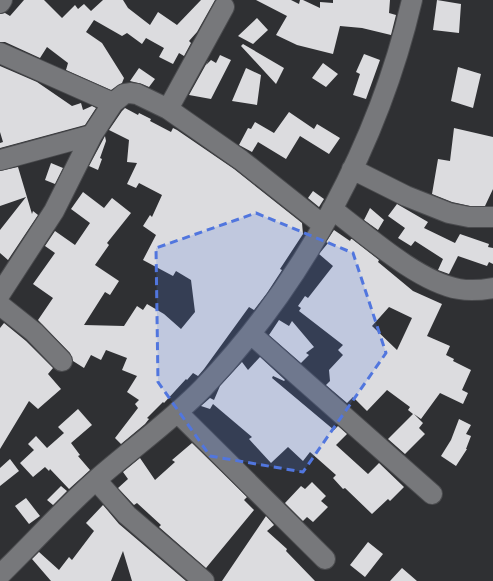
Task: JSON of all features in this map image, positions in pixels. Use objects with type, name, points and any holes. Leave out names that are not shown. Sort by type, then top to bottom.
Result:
[{"type":"street","points":[[0,574],[96,480],[178,412],[202,389],[251,334],[328,217],[352,169],[374,119],[405,30],[412,0]]},
{"type":"street","points":[[168,109],[224,7]]},
{"type":"street","points":[[0,53],[113,103]]},
{"type":"street","points":[[0,294],[54,211],[92,134],[113,103],[124,94],[130,93],[137,94],[168,109],[241,160],[328,217],[440,284],[460,289],[482,290],[493,288]]},
{"type":"street","points":[[0,160],[92,134]]},
{"type":"street","points":[[352,169],[406,196],[448,213],[468,217],[493,217]]},
{"type":"street","points":[[0,304],[34,332],[62,361]]},
{"type":"street","points":[[251,334],[432,494]]},
{"type":"street","points":[[178,412],[325,559]]},
{"type":"street","points":[[96,480],[127,515],[204,581]]},
{"type":"highlighted area","points":[[256,213],[353,253],[386,353],[303,472],[210,456],[158,382],[156,248]]},
{"type":"building","points":[[24,0],[44,0],[62,18],[75,5],[78,9],[84,4],[91,11],[103,0],[123,0],[128,8],[150,25],[158,12],[177,25],[201,0],[215,0],[197,32],[189,41],[191,43],[184,56],[179,53],[173,64],[159,57],[164,48],[146,38],[142,44],[127,33],[122,36],[94,20],[86,32],[102,43],[124,78],[122,83],[111,90],[66,70],[68,63],[47,47],[40,58],[5,42],[0,42],[0,14],[5,13],[10,16]]},
{"type":"building","points":[[256,0],[291,0],[299,4],[300,0],[303,0],[320,8],[320,2],[333,3],[333,0],[390,0],[389,13],[396,15],[391,35],[362,28],[340,26],[333,54],[297,45],[276,35],[287,16]]},
{"type":"building","points":[[437,0],[461,4],[459,33],[433,30]]},
{"type":"building","points":[[257,18],[268,30],[253,44],[238,36]]},
{"type":"building","points":[[243,44],[284,68],[276,84],[241,46]]},
{"type":"building","points":[[364,54],[380,60],[366,99],[353,95],[360,74],[356,72]]},
{"type":"building","points":[[220,55],[231,60],[211,99],[189,95],[209,59],[206,65],[211,60],[216,63]]},
{"type":"building","points":[[323,63],[338,74],[326,87],[312,78]]},
{"type":"building","points":[[0,66],[37,82],[72,106],[81,103],[83,110],[92,106],[96,108],[85,125],[0,148],[0,143],[3,142],[0,132]]},
{"type":"building","points":[[458,67],[481,74],[473,108],[451,101]]},
{"type":"building","points":[[139,68],[155,79],[149,87],[130,81]]},
{"type":"building","points":[[246,68],[261,75],[257,105],[232,101]]},
{"type":"building","points":[[125,108],[138,115],[139,113],[151,119],[150,121],[171,132],[173,128],[177,130],[234,169],[302,223],[303,234],[280,269],[282,270],[267,293],[254,310],[249,307],[198,376],[193,373],[187,380],[186,379],[164,403],[163,402],[147,418],[149,419],[145,424],[121,444],[115,438],[138,408],[135,404],[139,400],[127,392],[137,376],[122,370],[127,358],[106,350],[101,360],[91,355],[84,368],[73,361],[70,353],[38,320],[53,298],[33,284],[55,253],[45,246],[55,231],[75,245],[90,223],[71,209],[83,192],[104,208],[112,198],[131,213],[107,243],[109,245],[95,265],[119,281],[110,295],[105,292],[84,325],[124,326],[137,306],[143,310],[147,304],[164,314],[181,329],[195,312],[191,280],[176,271],[173,276],[143,260],[156,235],[143,226],[150,215],[152,217],[162,195],[139,183],[136,188],[127,184],[137,163],[127,162],[129,140],[109,130]]},
{"type":"building","points":[[289,112],[314,129],[317,124],[340,138],[329,154],[300,136],[286,159],[258,142],[252,152],[239,145],[248,128],[251,129],[255,122],[274,133]]},
{"type":"building","points":[[454,128],[493,137],[493,189],[485,206],[470,206],[452,202],[432,194],[438,159],[450,161]]},
{"type":"building","points":[[105,136],[106,141],[100,158],[102,159],[98,170],[89,166]]},
{"type":"building","points":[[51,163],[63,168],[55,184],[45,180]]},
{"type":"building","points":[[18,167],[32,214],[33,211],[38,215],[8,260],[0,253],[0,230],[26,197],[0,206],[0,171]]},
{"type":"building","points":[[313,191],[324,199],[319,207],[308,198]]},
{"type":"building","points":[[397,204],[428,222],[424,228],[455,243],[460,234],[489,244],[488,247],[493,248],[493,264],[489,262],[487,266],[458,256],[449,274],[438,270],[443,259],[415,241],[411,246],[398,238],[405,228],[388,216]]},
{"type":"building","points":[[370,208],[384,220],[378,230],[364,220]]},
{"type":"building","points":[[334,230],[350,241],[352,239],[379,260],[378,262],[413,291],[442,304],[427,336],[450,346],[446,355],[454,359],[453,361],[471,370],[462,390],[468,393],[463,404],[440,393],[421,419],[414,414],[423,423],[419,428],[425,434],[405,454],[388,439],[413,414],[408,410],[410,407],[387,390],[367,411],[353,397],[347,403],[326,385],[330,381],[329,370],[343,355],[338,350],[343,345],[299,311],[301,308],[298,306],[305,296],[308,298],[333,266],[319,254],[328,243],[326,242]],"holes":[[[389,307],[412,318],[397,350],[372,326]]]},
{"type":"building","points":[[279,320],[289,326],[292,321],[314,347],[306,353],[309,355],[301,363],[269,335]]},
{"type":"building","points":[[4,323],[26,341],[53,368],[48,374],[61,389],[38,409],[29,401],[0,449],[0,328]]},
{"type":"building","points":[[260,357],[285,380],[284,381],[273,376],[272,378],[334,430],[338,426],[347,434],[336,445],[368,474],[379,463],[404,487],[390,501],[388,499],[372,514],[345,488],[343,489],[333,478],[336,475],[310,452],[303,461],[288,447],[271,463],[249,439],[252,437],[213,404],[210,409],[201,406],[210,398],[214,400],[220,386],[242,362],[248,370]]},
{"type":"building","points":[[78,409],[92,425],[71,443],[80,455],[78,456],[90,470],[69,489],[50,469],[49,471],[45,467],[33,477],[20,463],[34,450],[28,444],[36,436],[47,448],[64,433],[58,427]]},
{"type":"building","points":[[459,419],[471,425],[466,434],[471,436],[467,449],[456,466],[441,456],[451,440]]},
{"type":"building","points":[[192,443],[247,497],[244,500],[254,510],[206,568],[159,527],[161,525],[137,503],[134,505],[118,488],[128,479],[123,472],[140,458],[155,480],[175,462],[172,460]]},
{"type":"building","points":[[10,459],[19,471],[0,486],[0,468]]},
{"type":"building","points":[[312,482],[326,496],[321,501],[328,507],[313,522],[307,517],[303,521],[285,503],[301,486],[305,489]]},
{"type":"building","points":[[61,486],[67,491],[53,505],[47,500]]},
{"type":"building","points":[[26,498],[40,516],[29,524],[15,506]]},
{"type":"building","points":[[103,505],[119,524],[186,581],[132,581],[123,551],[111,581],[51,581],[32,559],[39,552],[59,570],[69,557],[72,560],[94,531],[86,523]]},
{"type":"building","points":[[266,516],[274,525],[267,531],[287,549],[286,551],[315,581],[222,581]]},
{"type":"building","points":[[368,542],[383,554],[365,577],[350,565]]},
{"type":"building","points":[[402,568],[417,581],[390,581]]}]
